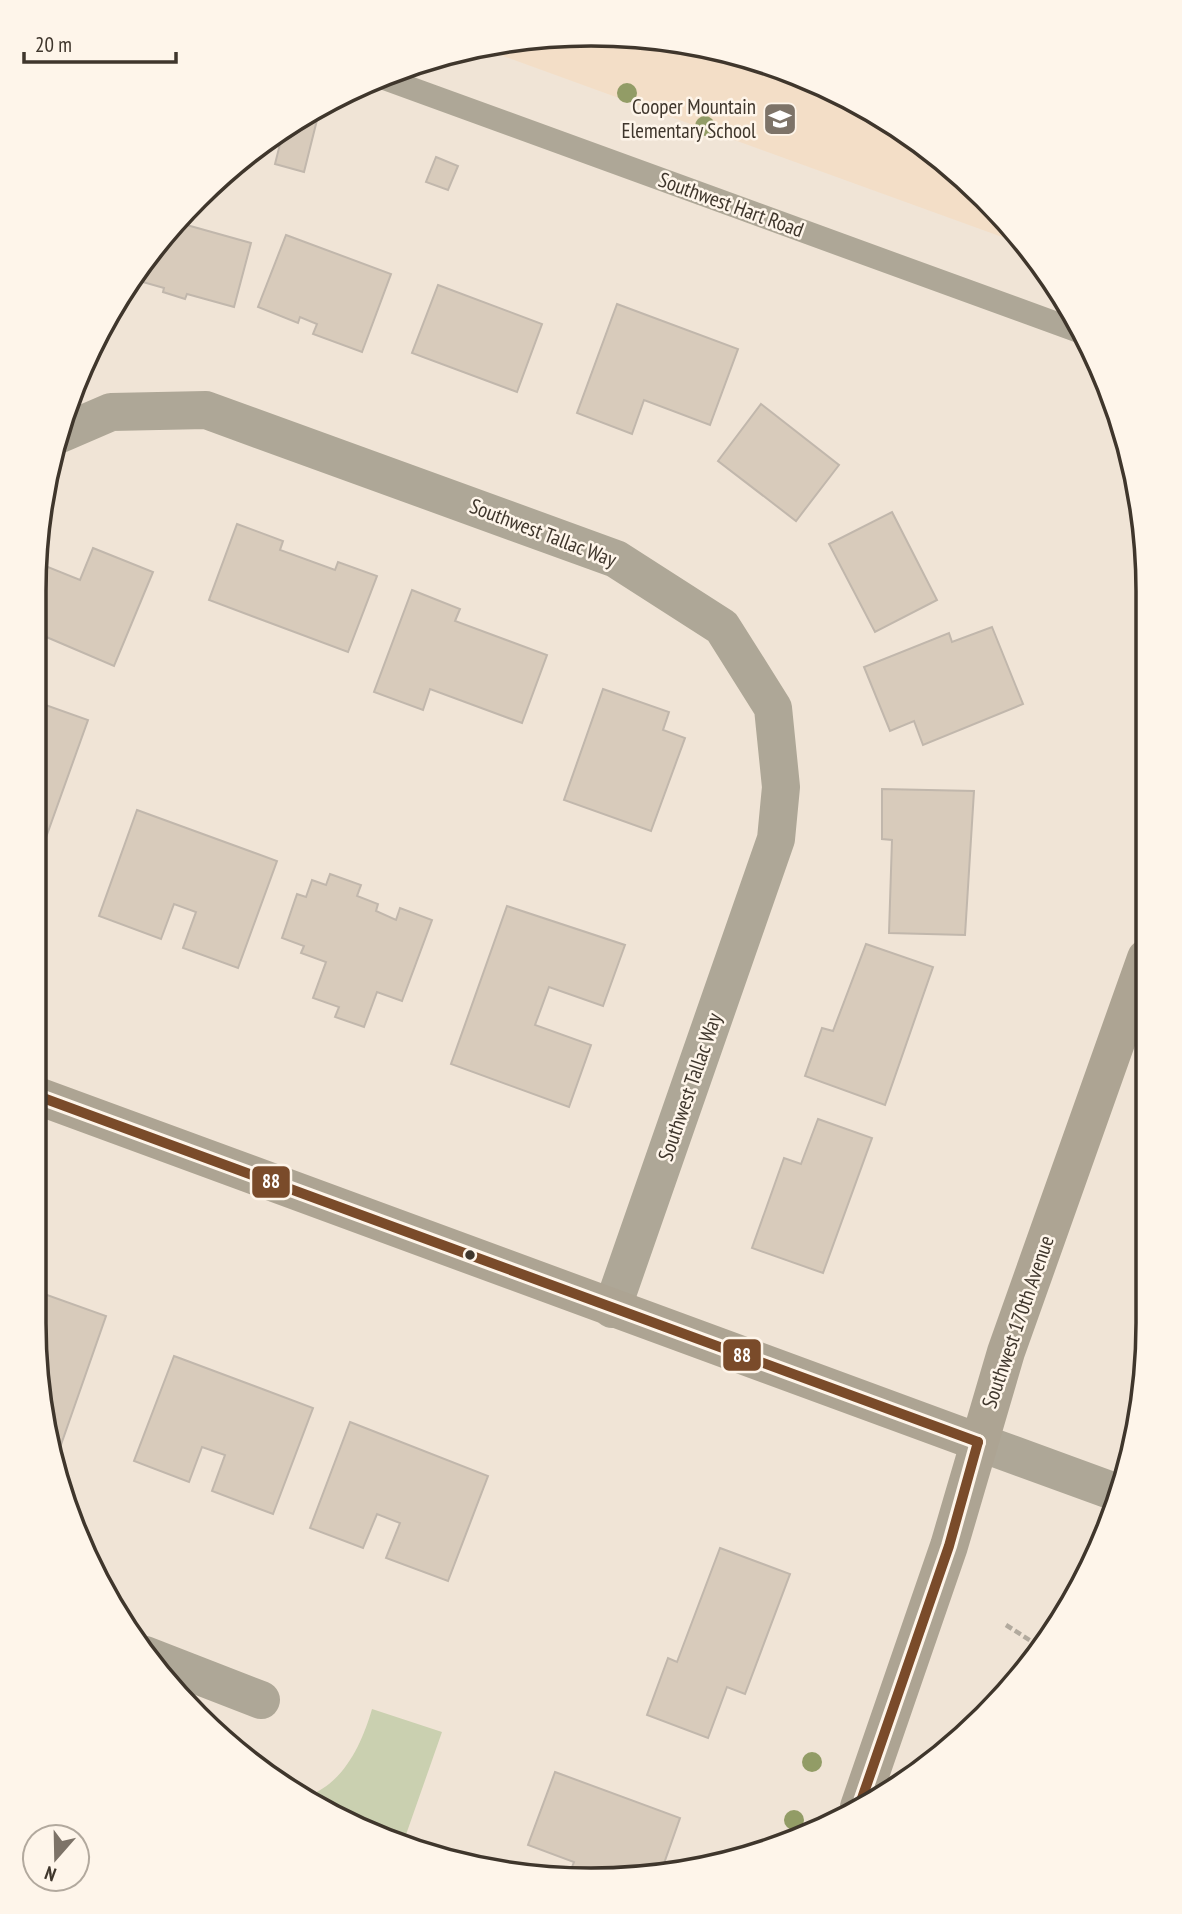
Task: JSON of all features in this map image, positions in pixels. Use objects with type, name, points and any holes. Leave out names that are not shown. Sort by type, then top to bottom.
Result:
[{"type":"main road","name":"Southwest 170th Avenue","points":[[863,1795],[949,1546],[1006,1352],[1136,986]]},
{"type":"main road","points":[[46,1099],[612,1310],[978,1442]]},
{"type":"street","name":"Southwest Tallac Way","points":[[70,430],[111,412],[206,410],[616,559],[722,627],[773,708],[781,787],[776,839],[612,1310]]},
{"type":"street","points":[[978,1442],[1110,1490]]},
{"type":"street","points":[[164,1662],[261,1700]]},
{"type":"lane","name":"Southwest Hart Road","points":[[394,82],[1068,328]]},
{"type":"path","points":[[1006,1625],[1033,1642]]},
{"type":"shaded area","name":"Cooper Mountain Elementary School","points":[[555,47],[627,47],[697,56],[766,74],[832,102],[894,137],[951,181],[1008,239],[497,54]]},
{"type":"green space","points":[[372,1709],[442,1732],[406,1836],[315,1793],[342,1771],[363,1735]]},
{"type":"building","points":[[317,120],[304,172],[275,164],[280,143]]},
{"type":"building","points":[[436,157],[458,166],[448,190],[426,182]]},
{"type":"building","points":[[187,225],[251,243],[234,307],[187,294],[185,299],[163,292],[164,288],[142,282]]},
{"type":"building","points":[[286,235],[391,274],[362,352],[313,334],[317,324],[300,317],[298,323],[258,307]]},
{"type":"building","points":[[438,285],[542,324],[517,392],[412,353]]},
{"type":"building","points":[[617,304],[738,349],[710,425],[644,400],[632,434],[577,413]]},
{"type":"building","points":[[761,404],[839,465],[796,521],[718,461]]},
{"type":"building","points":[[892,512],[937,600],[875,632],[829,544]]},
{"type":"building","points":[[237,524],[283,541],[280,550],[335,570],[338,562],[377,576],[348,652],[209,600]]},
{"type":"building","points":[[93,548],[153,572],[114,666],[46,637],[47,566],[80,580]]},
{"type":"building","points":[[412,590],[460,609],[455,621],[547,655],[522,723],[430,689],[423,710],[374,692]]},
{"type":"building","points":[[992,627],[1023,704],[923,745],[914,721],[890,731],[864,667],[949,633],[952,642]]},
{"type":"building","points":[[603,689],[669,712],[663,730],[685,738],[651,831],[564,800]]},
{"type":"building","points":[[46,705],[88,720],[46,837]]},
{"type":"building","points":[[882,789],[974,791],[965,935],[889,933],[892,840],[882,839]]},
{"type":"building","points":[[137,810],[277,861],[238,968],[183,948],[196,912],[174,904],[161,939],[99,916]]},
{"type":"building","points":[[330,874],[361,885],[357,896],[378,904],[376,911],[396,920],[400,908],[432,920],[402,1001],[377,992],[364,1027],[335,1017],[339,1007],[313,998],[326,962],[301,953],[304,946],[282,938],[297,894],[306,897],[312,880],[326,885]]},
{"type":"building","points":[[507,906],[625,945],[603,1006],[549,987],[535,1025],[591,1045],[569,1107],[451,1064]]},
{"type":"building","points":[[866,944],[933,967],[885,1105],[805,1076],[822,1028],[833,1031]]},
{"type":"building","points":[[818,1119],[872,1138],[823,1273],[752,1248],[784,1158],[801,1164]]},
{"type":"building","points":[[46,1295],[106,1316],[60,1447],[50,1394]]},
{"type":"building","points":[[174,1356],[313,1408],[273,1514],[212,1491],[225,1455],[202,1447],[189,1482],[134,1461]]},
{"type":"building","points":[[350,1422],[488,1476],[448,1581],[386,1558],[400,1523],[377,1514],[363,1548],[310,1528]]},
{"type":"building","points":[[720,1548],[790,1574],[745,1694],[727,1687],[708,1738],[647,1715],[668,1658],[677,1662]]},
{"type":"building","points":[[555,1772],[680,1818],[664,1864],[572,1867],[574,1862],[528,1845]]},
{"type":"transit line","name":"88","points":[[46,1099],[978,1442]]},
{"type":"transit line","name":"88","points":[[863,1796],[949,1546],[978,1442]]},
{"type":"place","name":"Cooper Mountain Elementary School","points":[[780,119]]}]
